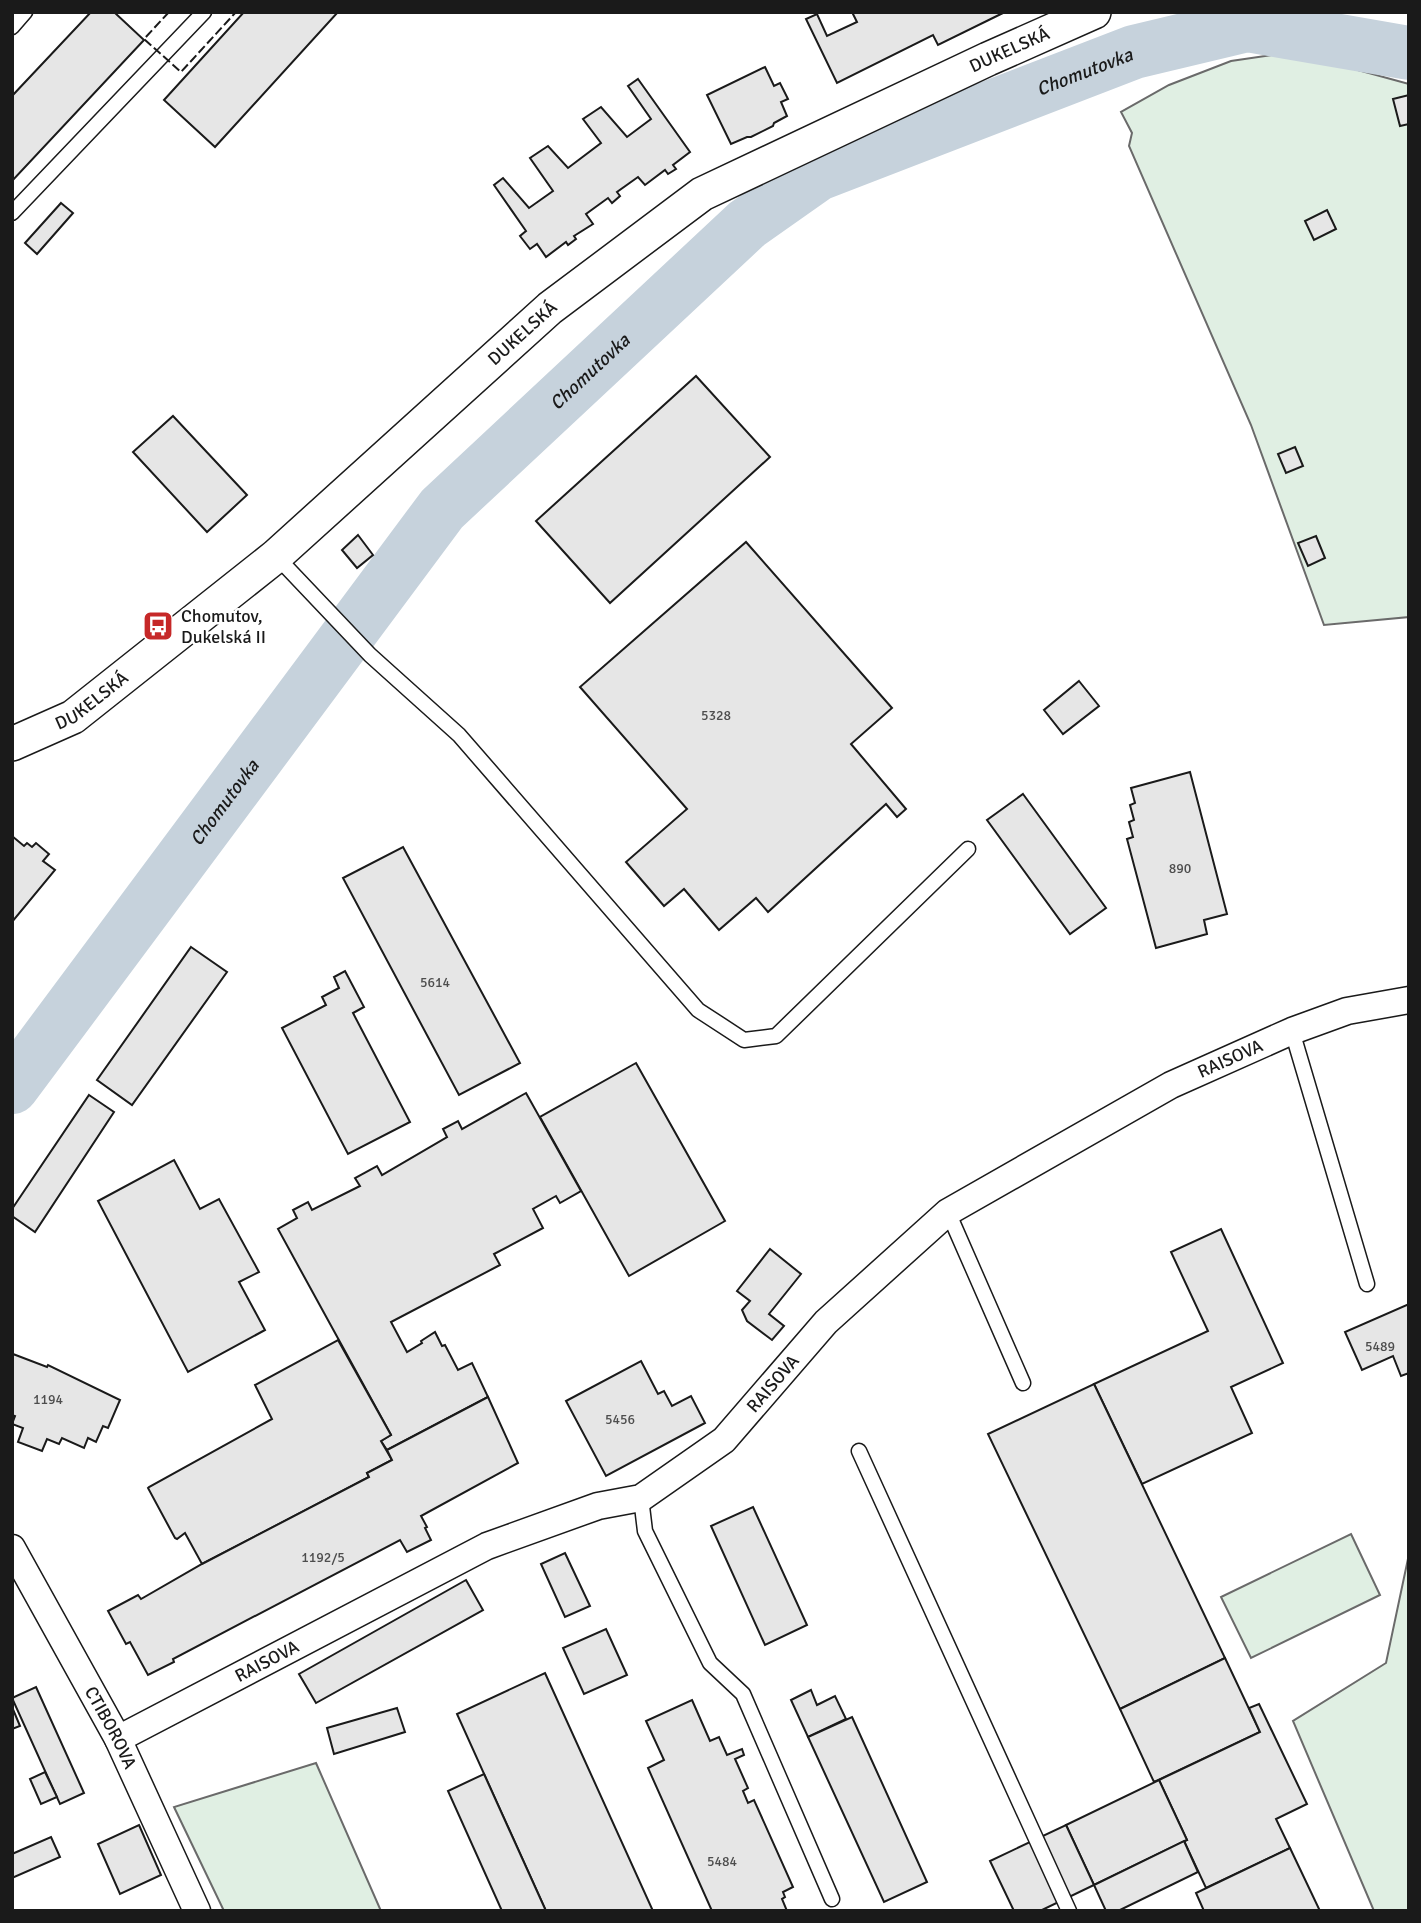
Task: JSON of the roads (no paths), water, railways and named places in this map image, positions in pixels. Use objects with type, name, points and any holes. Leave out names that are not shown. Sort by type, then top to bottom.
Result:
[{"type":"street","name":"DUKELSKÁ","points":[[12,744],[73,717],[276,556],[550,309],[702,194],[1094,12]]},
{"type":"street","name":"RAISOVA","points":[[118,1739],[487,1546],[598,1506],[640,1498],[724,1440],[826,1322],[948,1212],[1171,1085],[1292,1031],[1347,1011],[1409,1000]]},
{"type":"street","name":"CTIBOROVA","points":[[12,1548],[118,1739],[197,1911]]},
{"type":"lane","points":[[12,27],[25,12]]},
{"type":"lane","points":[[12,213],[204,12]]},
{"type":"lane","points":[[276,556],[370,655],[459,735],[698,1010],[744,1040],[776,1037],[968,849]]},
{"type":"lane","points":[[1292,1031],[1367,1284]]},
{"type":"lane","points":[[948,1212],[1023,1384]]},
{"type":"lane","points":[[859,1451],[1069,1911]]},
{"type":"lane","points":[[640,1498],[645,1531],[710,1663],[743,1693],[832,1899]]},
{"type":"waterway","name":"Chomutovka","points":[[12,1087],[442,509],[747,224],[818,174],[1134,52],[1247,25],[1409,53]]},
{"type":"place","name":"Chomutov, Dukelská II","points":[[158,626]]}]
